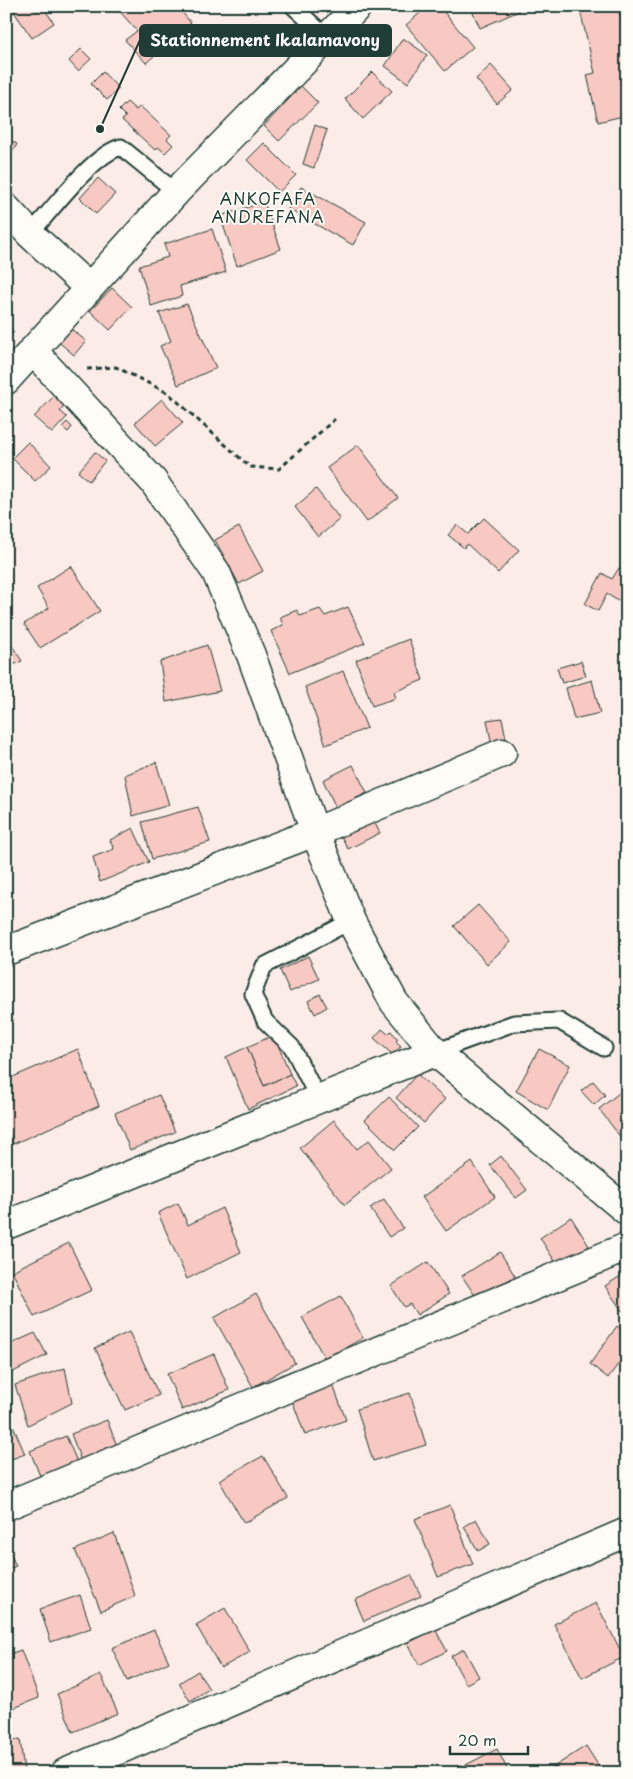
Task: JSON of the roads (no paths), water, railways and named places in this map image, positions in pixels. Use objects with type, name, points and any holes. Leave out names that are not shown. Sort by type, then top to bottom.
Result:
[{"type":"street","points":[[6,380],[176,192],[358,6]]},
{"type":"street","points":[[6,208],[30,234],[88,288]]},
{"type":"street","points":[[33,351],[54,371],[153,482],[216,572],[251,654],[315,832],[351,920],[394,1002],[435,1052],[627,1211]]},
{"type":"street","points":[[6,951],[315,832],[502,753]]},
{"type":"street","points":[[6,1225],[435,1052]]},
{"type":"street","points":[[6,1506],[627,1247]]},
{"type":"street","points":[[65,1773],[627,1532]]},
{"type":"lane","points":[[293,6],[326,37]]},
{"type":"lane","points":[[30,234],[93,164],[109,150],[121,147],[176,192]]},
{"type":"lane","points":[[319,1100],[292,1047],[265,1021],[253,994],[264,966],[351,920]]},
{"type":"lane","points":[[435,1052],[514,1023],[559,1021],[604,1048]]},
{"type":"place","name":"Stationnement Ikalamavony","points":[[100,129]]},
{"type":"district","name":"ANKOFAFA ANDREFANA","points":[[268,207]]}]
